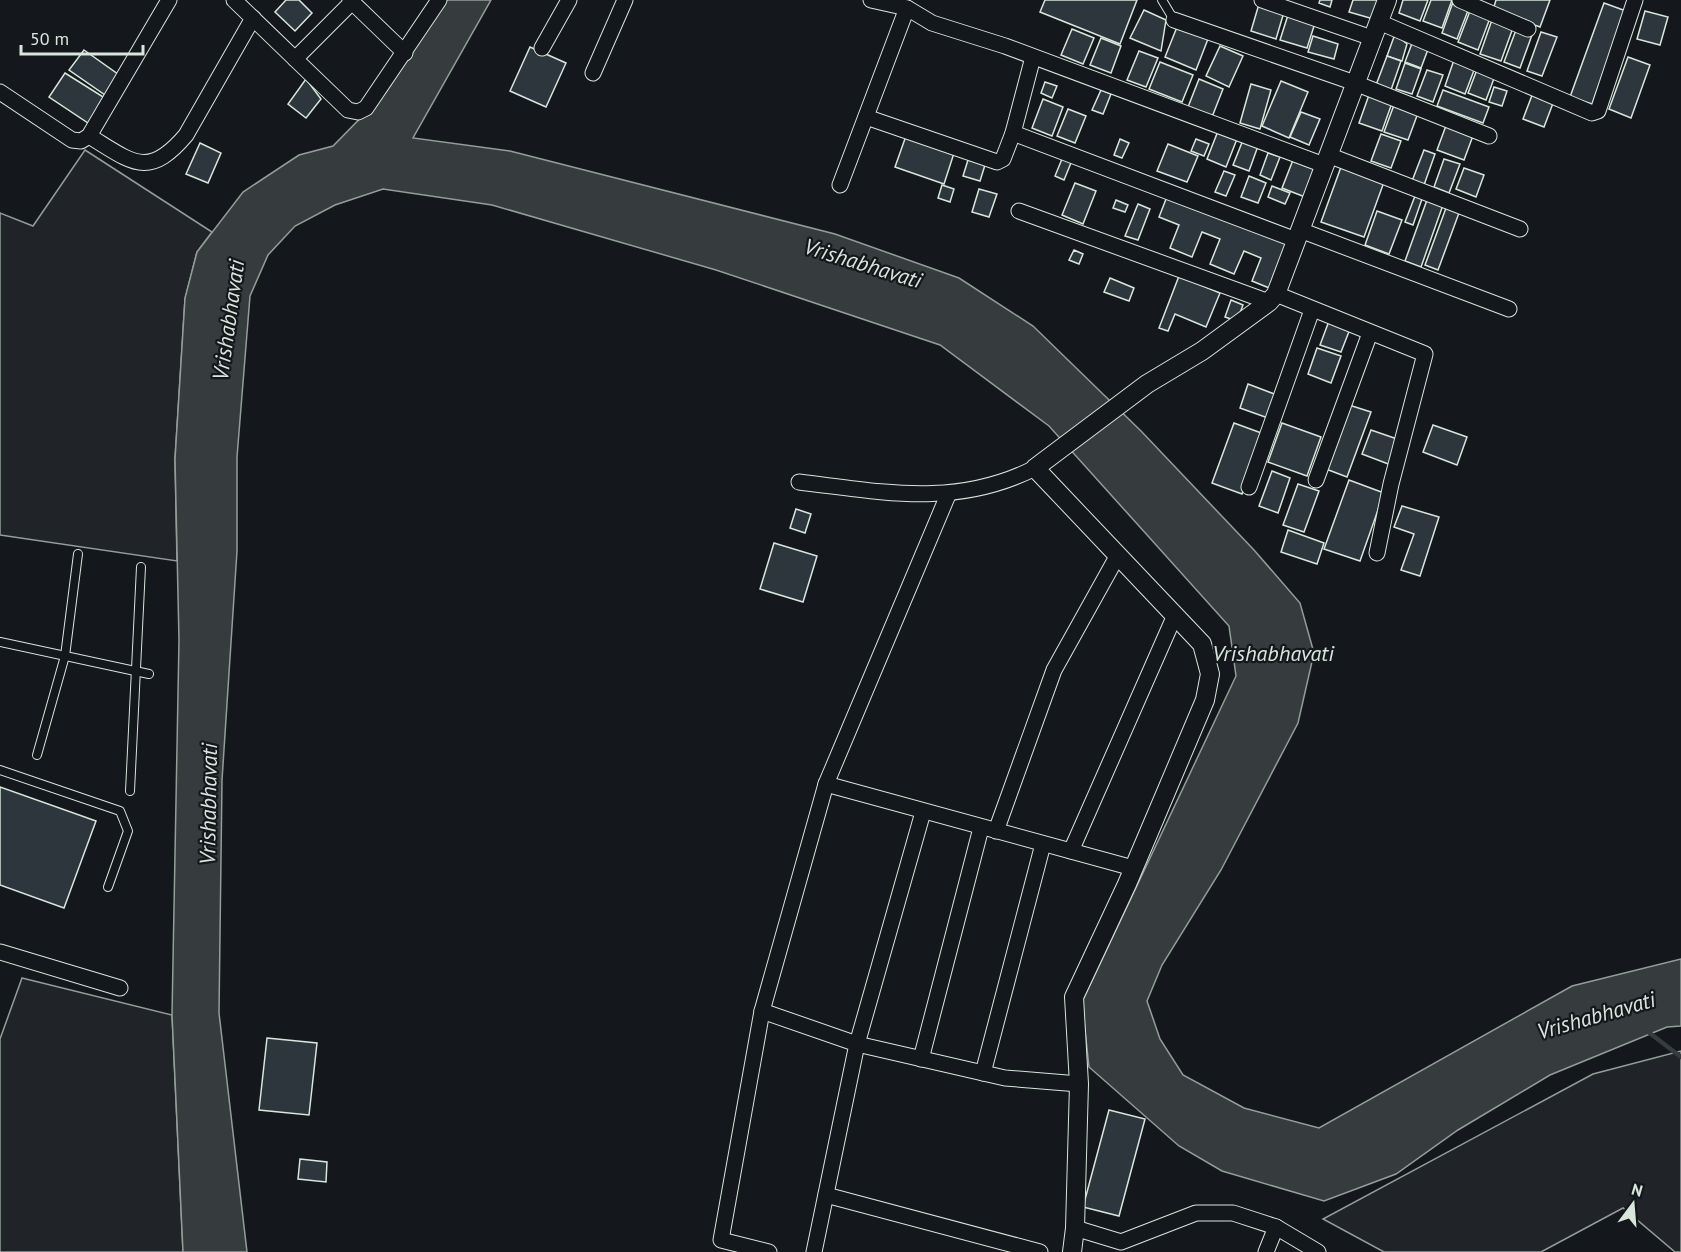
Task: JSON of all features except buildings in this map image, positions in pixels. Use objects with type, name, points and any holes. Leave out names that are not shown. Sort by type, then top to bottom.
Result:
[{"type":"street","points":[[0,92],[72,140],[81,141],[89,136],[169,0]]},
{"type":"street","points":[[234,0],[348,110],[358,112],[366,108],[440,0]]},
{"type":"street","points":[[542,48],[570,0]]},
{"type":"street","points":[[593,73],[625,0]]},
{"type":"street","points":[[872,0],[907,8],[932,23],[1520,229]]},
{"type":"street","points":[[1262,0],[1375,30],[1592,113],[1598,111],[1635,0]]},
{"type":"street","points":[[799,482],[918,495],[948,495],[1018,476],[1039,465],[1147,384],[1202,351],[1272,298],[1387,0]]},
{"type":"street","points":[[1460,0],[1528,29]]},
{"type":"street","points":[[295,59],[351,1],[405,53]]},
{"type":"street","points":[[840,185],[907,8]]},
{"type":"street","points":[[89,136],[134,163],[146,165],[156,162],[172,151],[186,135],[253,18]]},
{"type":"street","points":[[1174,20],[1355,83],[1489,136]]},
{"type":"street","points":[[866,117],[996,162],[1007,154],[1033,57]]},
{"type":"street","points":[[1013,133],[1509,309]]},
{"type":"street","points":[[1019,211],[1312,310],[1425,354],[1391,484],[1377,553]]},
{"type":"street","points":[[1249,487],[1312,310]]},
{"type":"street","points":[[1316,480],[1370,333]]},
{"type":"street","points":[[1039,465],[1118,555],[1202,644],[1210,674],[1205,700],[1133,868],[1074,997],[1079,1084],[1075,1228],[1072,1252]]},
{"type":"street","points":[[769,1252],[721,1246],[762,1011],[826,784],[948,495]]},
{"type":"street","points":[[921,1059],[988,829],[1054,670],[1118,555]]},
{"type":"street","points":[[1071,851],[1175,615]]},
{"type":"street","points":[[826,784],[1133,868]]},
{"type":"street","points":[[814,1252],[857,1044],[923,812]]},
{"type":"street","points":[[984,1073],[1043,844]]},
{"type":"street","points":[[0,952],[120,988]]},
{"type":"street","points":[[762,1011],[857,1044],[921,1059],[1005,1078],[1079,1084]]},
{"type":"street","points":[[826,1195],[1040,1252]]},
{"type":"street","points":[[1075,1228],[1121,1242],[1196,1214],[1233,1213],[1276,1227],[1318,1252]]},
{"type":"street","points":[[1266,1252],[1276,1227]]},
{"type":"lane","points":[[1162,0],[1174,20]]},
{"type":"lane","points":[[37,755],[65,656],[78,554]]},
{"type":"lane","points":[[130,791],[141,567]]},
{"type":"lane","points":[[0,642],[149,674]]},
{"type":"lane","points":[[0,770],[120,811],[128,831],[108,887]]},
{"type":"shaded area","points":[[85,150],[212,232],[197,252],[185,299],[175,459],[177,561],[0,535],[0,213],[33,226]]},
{"type":"shaded area","points":[[22,978],[172,1015],[183,1252],[0,1252],[0,1039]]},
{"type":"shaded area","points":[[1681,1051],[1681,1252],[1675,1252],[1623,1208],[1541,1252],[1384,1252],[1323,1219],[1593,1074]]},
{"type":"water","name":"Vrishabhavati","points":[[447,0],[491,0],[413,138],[510,151],[835,234],[959,278],[1033,326],[1141,431],[1254,550],[1300,603],[1314,653],[1298,723],[1221,870],[1162,965],[1147,1001],[1160,1039],[1183,1075],[1244,1108],[1319,1128],[1572,986],[1681,959],[1681,1026],[1667,1027],[1550,1075],[1458,1130],[1396,1174],[1324,1201],[1222,1171],[1179,1146],[1089,1067],[1082,1002],[1236,676],[1229,626],[1049,426],[940,345],[716,270],[492,205],[383,189],[335,205],[295,226],[268,255],[250,296],[237,457],[237,551],[222,780],[219,1013],[247,1252],[183,1252],[172,1015],[179,640],[175,459],[185,298],[197,252],[243,192],[299,155],[333,146],[386,92]]},
{"type":"waterway","points":[[1647,1031],[1681,1057]]}]
